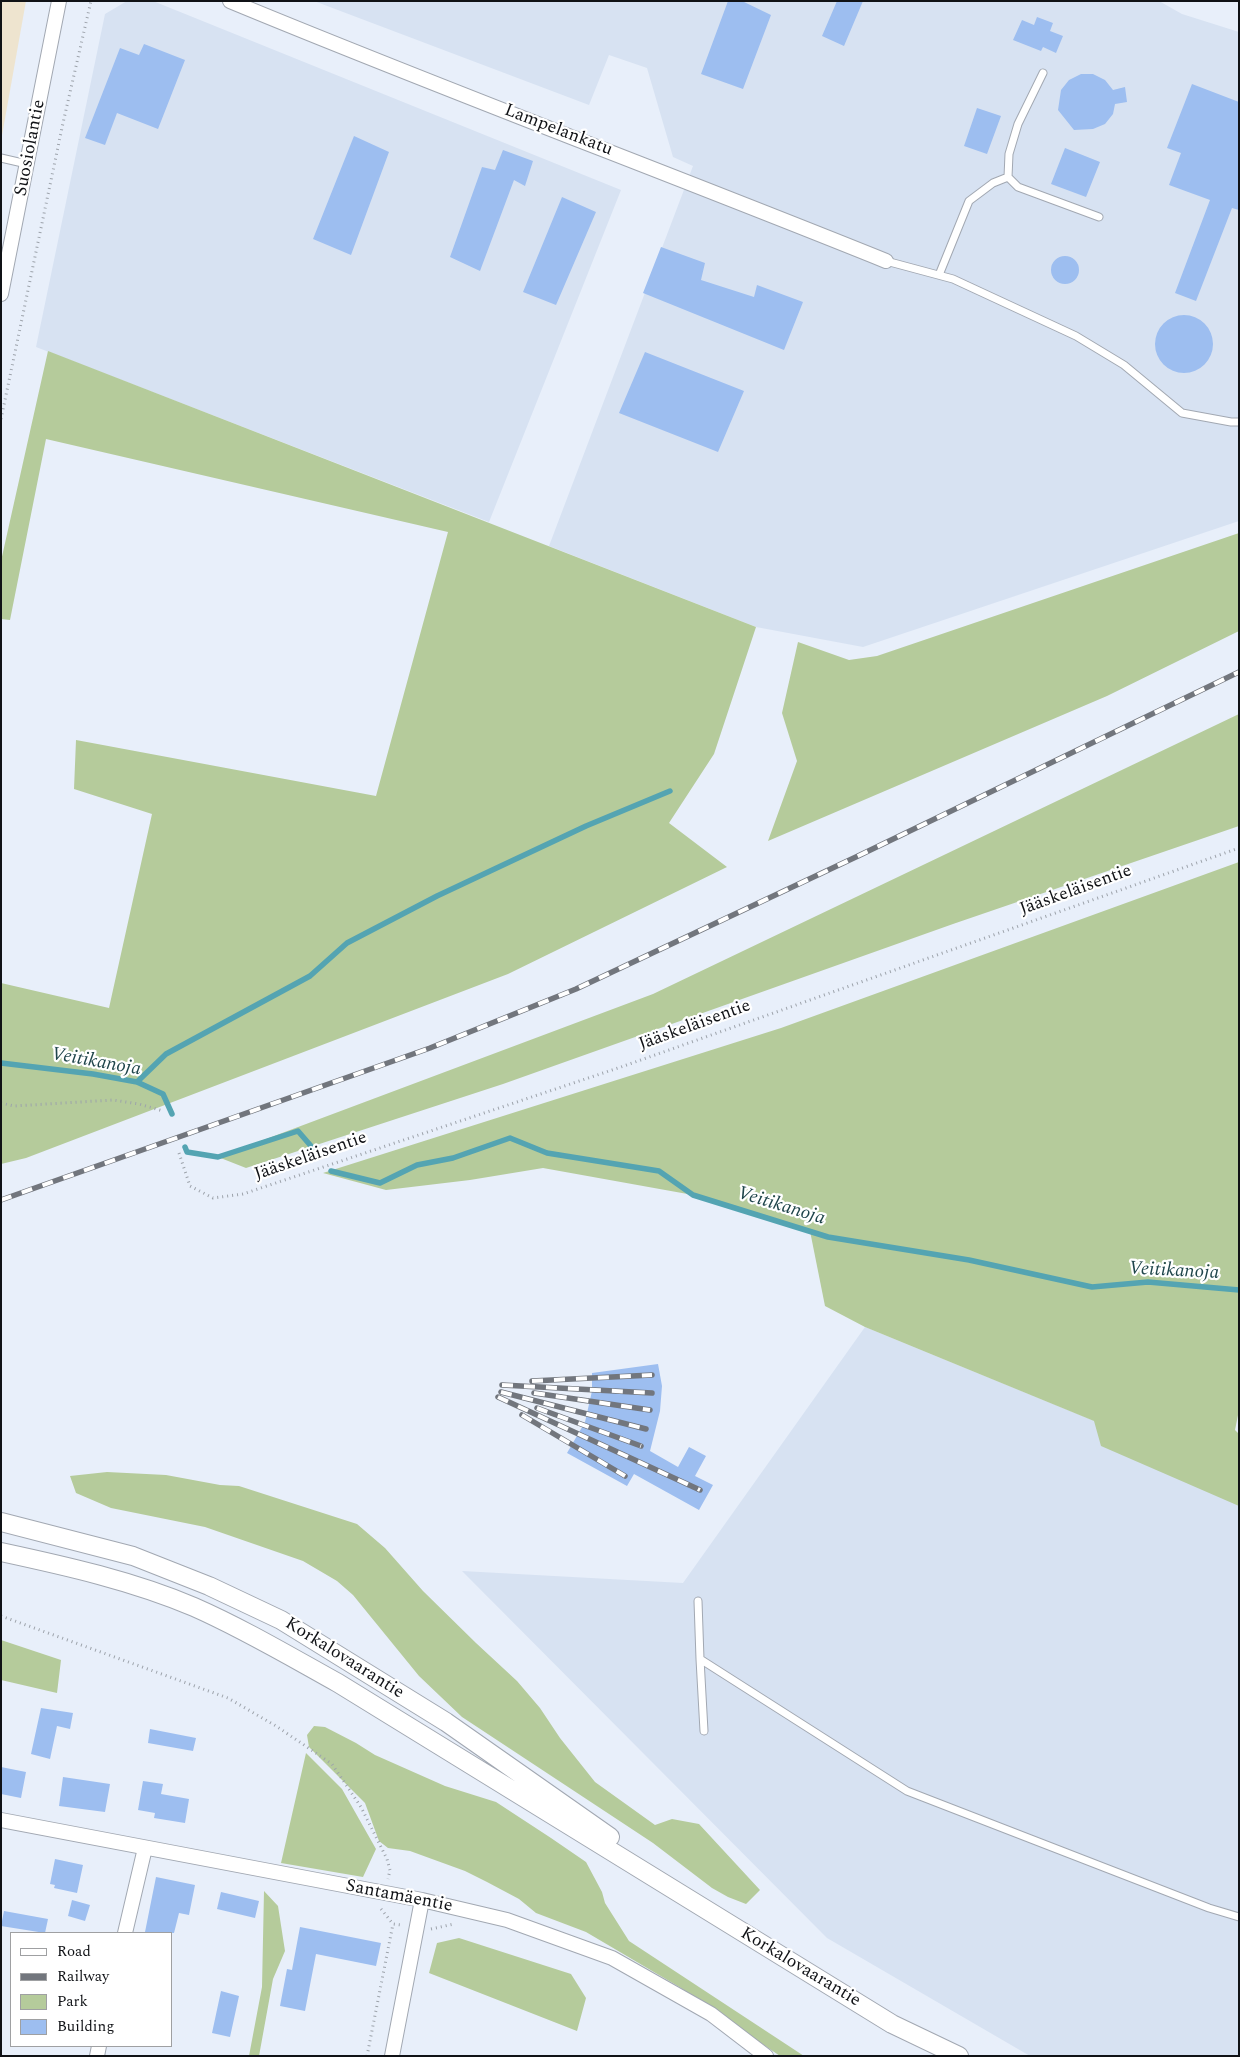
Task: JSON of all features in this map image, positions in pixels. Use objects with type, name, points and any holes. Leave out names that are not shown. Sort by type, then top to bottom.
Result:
[{"type":"street","name":"Suosiolantie","points":[[1,294],[59,1]]},
{"type":"street","name":"Lampelankatu","points":[[230,1],[362,56],[687,181],[886,261]]},
{"type":"street","name":"Korkalovaarantie","points":[[1,1522],[133,1556],[209,1586],[281,1620],[446,1722],[626,1849],[646,1872]]},
{"type":"street","name":"Korkalovaarantie","points":[[1,1552],[124,1582],[194,1607],[263,1641],[338,1683],[892,2024],[959,2056]]},
{"type":"street","name":"Santamäentie","points":[[1,1820],[422,1900],[507,1920],[612,1958],[711,2014],[766,2056]]},
{"type":"street","points":[[125,1932],[145,1848]]},
{"type":"street","points":[[392,2056],[422,1900]]},
{"type":"lane","points":[[1043,73],[1018,124],[1009,154],[1008,177],[1018,187],[1098,217]]},
{"type":"lane","points":[[1,158],[28,164]]},
{"type":"lane","points":[[939,275],[969,200],[994,182],[1008,177]]},
{"type":"lane","points":[[886,261],[953,279],[1076,336],[1124,365],[1182,413],[1239,422]]},
{"type":"lane","points":[[698,1602],[704,1731]]},
{"type":"lane","points":[[700,1659],[907,1791],[1209,1908],[1239,1917]]},
{"type":"path","points":[[1,418],[63,123],[91,1]]},
{"type":"path","name":"Jääskeläisentie","points":[[179,1153],[190,1186],[213,1198],[243,1194],[631,1064],[1239,848]]},
{"type":"path","points":[[1,1103],[14,1106],[113,1100],[163,1111]]},
{"type":"path","points":[[1,1616],[228,1698],[276,1726],[332,1764],[361,1807],[387,1859],[390,1870],[386,1893]]},
{"type":"path","points":[[367,2056],[393,1924],[383,1910],[378,1908]]},
{"type":"path","points":[[393,1924],[431,1929],[457,1923]]},
{"type":"shaded area","points":[[1,1],[26,1],[1,141]]},
{"type":"shaded area","points":[[127,1],[153,1],[621,190],[489,522],[36,347],[105,14]]},
{"type":"shaded area","points":[[314,1],[1159,1],[1182,14],[1239,32],[1239,521],[863,647],[756,627],[549,546],[693,166],[673,157],[647,68],[609,55],[589,105]]},
{"type":"shaded area","points":[[865,1327],[1239,1480],[1239,2056],[1030,2056],[827,1938],[462,1571],[683,1583]]},
{"type":"green space","points":[[48,351],[756,627],[714,754],[669,823],[727,867],[508,974],[26,1158],[1,1164],[1,983],[109,1008],[152,814],[74,789],[76,740],[376,796],[448,532],[46,439],[10,620],[1,619],[1,561]]},
{"type":"green space","points":[[1239,533],[1239,631],[1107,696],[768,841],[797,761],[782,713],[798,642],[849,660],[877,656]]},
{"type":"green space","points":[[1239,714],[1239,826],[953,924],[503,1084],[246,1168],[218,1157],[653,994]]},
{"type":"green space","points":[[1239,862],[1239,1410],[1235,1430],[1239,1434],[1239,1506],[1101,1446],[1094,1421],[865,1327],[825,1306],[810,1231],[693,1195],[543,1168],[470,1180],[386,1190],[323,1173],[781,1028]]},
{"type":"green space","points":[[107,1472],[166,1475],[220,1485],[239,1486],[357,1524],[385,1548],[423,1591],[517,1681],[540,1708],[560,1738],[595,1782],[655,1825],[672,1819],[699,1824],[760,1890],[746,1904],[712,1888],[653,1843],[462,1717],[419,1676],[353,1595],[337,1581],[303,1561],[205,1527],[111,1508],[76,1493],[70,1476]]},
{"type":"green space","points":[[1,1640],[61,1660],[57,1693],[1,1680]]},
{"type":"green space","points":[[314,1726],[325,1727],[375,1755],[445,1786],[496,1802],[551,1838],[586,1862],[602,1892],[605,1903],[629,1941],[804,2056],[780,2056],[681,1988],[586,1932],[536,1913],[519,1899],[465,1871],[410,1851],[388,1848],[379,1841],[365,1803],[309,1747],[307,1735]]},
{"type":"green space","points":[[306,1753],[342,1789],[376,1849],[363,1877],[281,1863]]},
{"type":"green space","points":[[264,1891],[278,1906],[285,1951],[273,1979],[259,2056],[249,2056],[262,1987]]},
{"type":"green space","points":[[459,1938],[571,1974],[586,1998],[577,2031],[429,1973],[437,1943]]},
{"type":"building","points":[[728,1],[742,1],[771,15],[743,89],[701,74]]},
{"type":"building","points":[[837,1],[863,1],[844,46],[822,36]]},
{"type":"building","points":[[1037,17],[1053,23],[1050,31],[1063,36],[1056,53],[1043,47],[1041,51],[1013,40],[1022,20],[1034,25]]},
{"type":"building","points":[[144,44],[185,60],[158,129],[117,113],[105,145],[85,138],[120,48],[139,55]]},
{"type":"building","points":[[1081,74],[1093,74],[1105,80],[1113,90],[1125,87],[1127,102],[1115,104],[1113,114],[1105,124],[1093,129],[1074,130],[1058,110],[1061,90],[1069,80]]},
{"type":"building","points":[[1192,84],[1239,102],[1239,210],[1232,208],[1196,301],[1175,293],[1210,200],[1169,185],[1181,153],[1167,148]]},
{"type":"building","points":[[977,108],[1001,116],[987,154],[964,146]]},
{"type":"building","points":[[354,136],[389,152],[351,255],[313,239]]},
{"type":"building","points":[[1065,148],[1100,162],[1086,197],[1051,184]]},
{"type":"building","points":[[503,150],[533,161],[525,186],[514,180],[480,271],[450,257],[482,167],[495,170]]},
{"type":"building","points":[[562,197],[596,212],[556,305],[523,292]]},
{"type":"building","points":[[661,247],[705,263],[701,280],[754,297],[757,285],[803,302],[784,350],[643,293]]},
{"type":"building","points":[[1065,256],[1075,260],[1079,270],[1075,280],[1065,284],[1055,280],[1051,270],[1055,260]]},
{"type":"building","points":[[1184,315],[1195,317],[1208,328],[1213,344],[1211,355],[1200,368],[1184,373],[1173,371],[1160,360],[1155,344],[1157,333],[1168,320]]},
{"type":"building","points":[[645,352],[744,391],[718,452],[619,413]]},
{"type":"building","points":[[658,1364],[662,1386],[660,1411],[650,1451],[678,1467],[689,1447],[706,1456],[695,1476],[713,1485],[699,1510],[634,1474],[627,1486],[567,1453],[585,1422],[592,1391],[592,1373]]},
{"type":"building","points":[[41,1708],[73,1713],[70,1729],[57,1726],[50,1759],[31,1754]]},
{"type":"building","points":[[150,1729],[196,1738],[193,1751],[148,1743]]},
{"type":"building","points":[[1,1767],[26,1772],[21,1798],[1,1794]]},
{"type":"building","points":[[63,1777],[110,1784],[105,1812],[59,1806]]},
{"type":"building","points":[[143,1781],[163,1784],[161,1794],[189,1799],[185,1823],[154,1818],[155,1813],[138,1810]]},
{"type":"building","points":[[55,1859],[83,1865],[77,1893],[54,1888],[55,1885],[50,1884]]},
{"type":"building","points":[[156,1877],[195,1885],[189,1915],[179,1913],[174,1933],[145,1932]]},
{"type":"building","points":[[221,1892],[259,1901],[255,1918],[217,1909]]},
{"type":"building","points":[[72,1900],[90,1905],[85,1921],[68,1916]]},
{"type":"building","points":[[4,1911],[48,1919],[45,1932],[1,1926]]},
{"type":"building","points":[[300,1927],[381,1943],[376,1966],[316,1954],[305,2011],[280,2006],[287,1969],[292,1970]]},
{"type":"building","points":[[221,1991],[239,1996],[230,2037],[212,2033]]},
{"type":"waterway","points":[[137,1082],[166,1054],[310,976],[347,943],[437,896],[586,826],[670,791]]},
{"type":"waterway","name":"Veitikanoja","points":[[1,1063],[93,1074],[137,1082],[163,1094],[172,1114]]},
{"type":"waterway","name":"Veitikanoja","points":[[185,1147],[187,1152],[218,1157],[298,1131],[317,1153]]},
{"type":"waterway","name":"Veitikanoja","points":[[331,1171],[380,1183],[417,1165],[453,1158],[510,1138],[547,1153],[659,1171],[693,1195],[828,1237],[969,1260],[1092,1287],[1148,1282],[1239,1290]]},
{"type":"railway","points":[[1,1200],[430,1048],[576,989],[858,856],[1239,672]]},
{"type":"railway","points":[[532,1381],[652,1375]]},
{"type":"railway","points":[[502,1385],[652,1393]]},
{"type":"railway","points":[[501,1392],[646,1429]]},
{"type":"railway","points":[[534,1393],[650,1410]]},
{"type":"railway","points":[[498,1397],[700,1490]]},
{"type":"railway","points":[[537,1408],[641,1446]]},
{"type":"railway","points":[[522,1415],[625,1476]]}]
